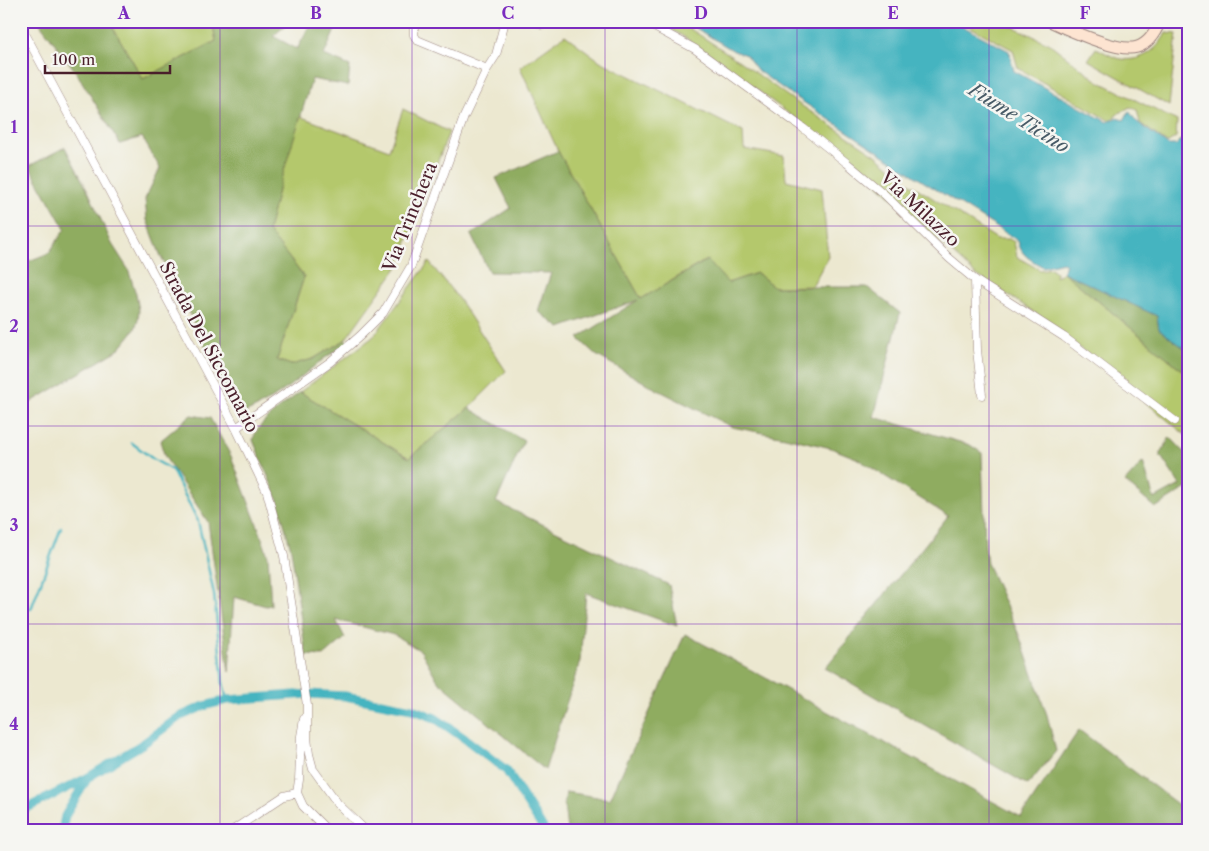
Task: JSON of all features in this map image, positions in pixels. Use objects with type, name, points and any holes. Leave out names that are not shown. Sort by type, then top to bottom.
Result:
[{"type":"main road","points":[[1050,21],[1087,38],[1120,49],[1132,48],[1146,43],[1152,37],[1160,21]]},
{"type":"street","points":[[414,21],[414,35],[417,40],[487,69]]},
{"type":"street","name":"Via Trinchera","points":[[236,428],[330,362],[383,313],[411,266],[464,117],[487,69],[496,55],[504,21]]},
{"type":"street","name":"Via Milazzo","points":[[643,21],[695,49],[803,128],[885,195],[949,258],[976,280],[1064,337],[1175,421]]},
{"type":"street","name":"Strada Del Siccomario","points":[[21,26],[236,428],[267,492],[284,556],[307,705]]},
{"type":"street","points":[[976,280],[977,350],[982,395]]},
{"type":"street","points":[[307,705],[301,736],[297,793],[303,806],[327,830]]},
{"type":"street","points":[[307,705],[309,754],[313,769],[338,804],[365,830]]},
{"type":"street","points":[[236,829],[284,796],[297,793]]},
{"type":"green space","points":[[38,21],[109,21],[143,79],[216,41],[212,21],[291,21],[273,36],[297,49],[313,21],[339,21],[324,55],[350,66],[348,86],[312,79],[278,190],[268,231],[304,277],[277,360],[291,365],[313,359],[345,340],[349,342],[271,399],[239,415],[160,254],[147,220],[145,199],[160,168],[142,137],[120,144],[76,72]]},
{"type":"green space","points":[[109,21],[212,21],[216,41],[143,79]]},
{"type":"green space","points":[[654,21],[678,21],[876,155],[909,183],[997,239],[1009,239],[1014,242],[1017,257],[1040,270],[1051,268],[1056,272],[1055,277],[1063,272],[1188,375],[1188,437],[1031,310],[975,274],[868,175],[841,153],[711,55],[681,35]]},
{"type":"green space","points":[[959,21],[1001,21],[1050,44],[1098,81],[1177,121],[1176,137],[1167,143],[1140,123],[1137,110],[1130,107],[1110,121],[1018,68],[1013,50]]},
{"type":"green space","points":[[1166,33],[1177,34],[1169,106],[1088,60],[1096,48],[1117,58],[1133,59],[1140,57],[1158,45]]},
{"type":"green space","points":[[565,35],[600,61],[743,132],[744,149],[784,156],[786,180],[822,189],[828,257],[812,286],[774,287],[757,273],[727,283],[706,260],[641,299],[558,151],[520,67]]},
{"type":"green space","points":[[403,109],[449,132],[397,268],[345,340],[313,359],[291,365],[277,360],[304,277],[268,231],[299,116],[389,150]]},
{"type":"green space","points":[[65,147],[89,193],[112,244],[128,269],[136,294],[139,310],[138,320],[135,329],[118,350],[21,410],[21,264],[49,253],[65,229],[29,166]]},
{"type":"green space","points":[[558,151],[641,299],[707,260],[728,283],[757,273],[774,287],[867,287],[900,313],[874,417],[970,445],[982,453],[987,563],[1019,635],[1047,715],[1056,751],[1028,785],[825,668],[948,516],[856,458],[831,448],[732,427],[656,389],[596,355],[578,338],[638,300],[560,328],[538,311],[551,273],[489,272],[471,235],[511,208],[496,178]]},
{"type":"green space","points":[[429,262],[458,298],[506,371],[469,408],[409,458],[300,392],[373,337]]},
{"type":"green space","points":[[1063,272],[1157,316],[1159,329],[1188,351],[1188,375]]},
{"type":"green space","points":[[300,392],[409,458],[469,408],[524,441],[496,502],[669,585],[677,626],[586,593],[580,661],[545,770],[438,681],[421,651],[394,635],[336,620],[345,638],[324,656],[306,655],[291,549],[277,498],[253,440],[255,434],[266,420]]},
{"type":"green space","points":[[191,415],[210,418],[231,456],[268,556],[271,605],[266,606],[234,597],[229,672],[208,522],[165,457],[160,441]]},
{"type":"green space","points":[[1170,437],[1188,456],[1188,487],[1155,508],[1125,482],[1143,462],[1154,499],[1180,485],[1160,455]]},
{"type":"green space","points":[[685,634],[1021,817],[1079,730],[1188,812],[1188,830],[567,830],[564,805],[566,792],[610,799]]},
{"type":"water","name":"Fiume Ticino","points":[[684,21],[953,21],[1009,51],[1014,71],[1107,122],[1116,118],[1124,120],[1129,111],[1136,121],[1168,145],[1176,145],[1183,138],[1188,141],[1188,351],[1159,329],[1157,316],[1063,272],[1066,264],[1063,262],[1043,267],[1034,262],[1024,254],[1018,241],[924,182],[785,90],[758,71],[746,55],[734,51]]},
{"type":"waterway","points":[[1184,141],[1188,120]]},
{"type":"waterway","points":[[132,443],[153,459],[172,470],[198,521],[214,594],[223,683],[227,700]]},
{"type":"waterway","points":[[21,607],[31,609],[61,528]]},
{"type":"waterway","points":[[21,811],[87,778],[144,743],[179,717],[204,706],[227,700],[309,694],[345,696],[412,709],[435,718],[506,770],[544,830]]},
{"type":"waterway","points":[[62,830],[65,816],[87,779]]}]
